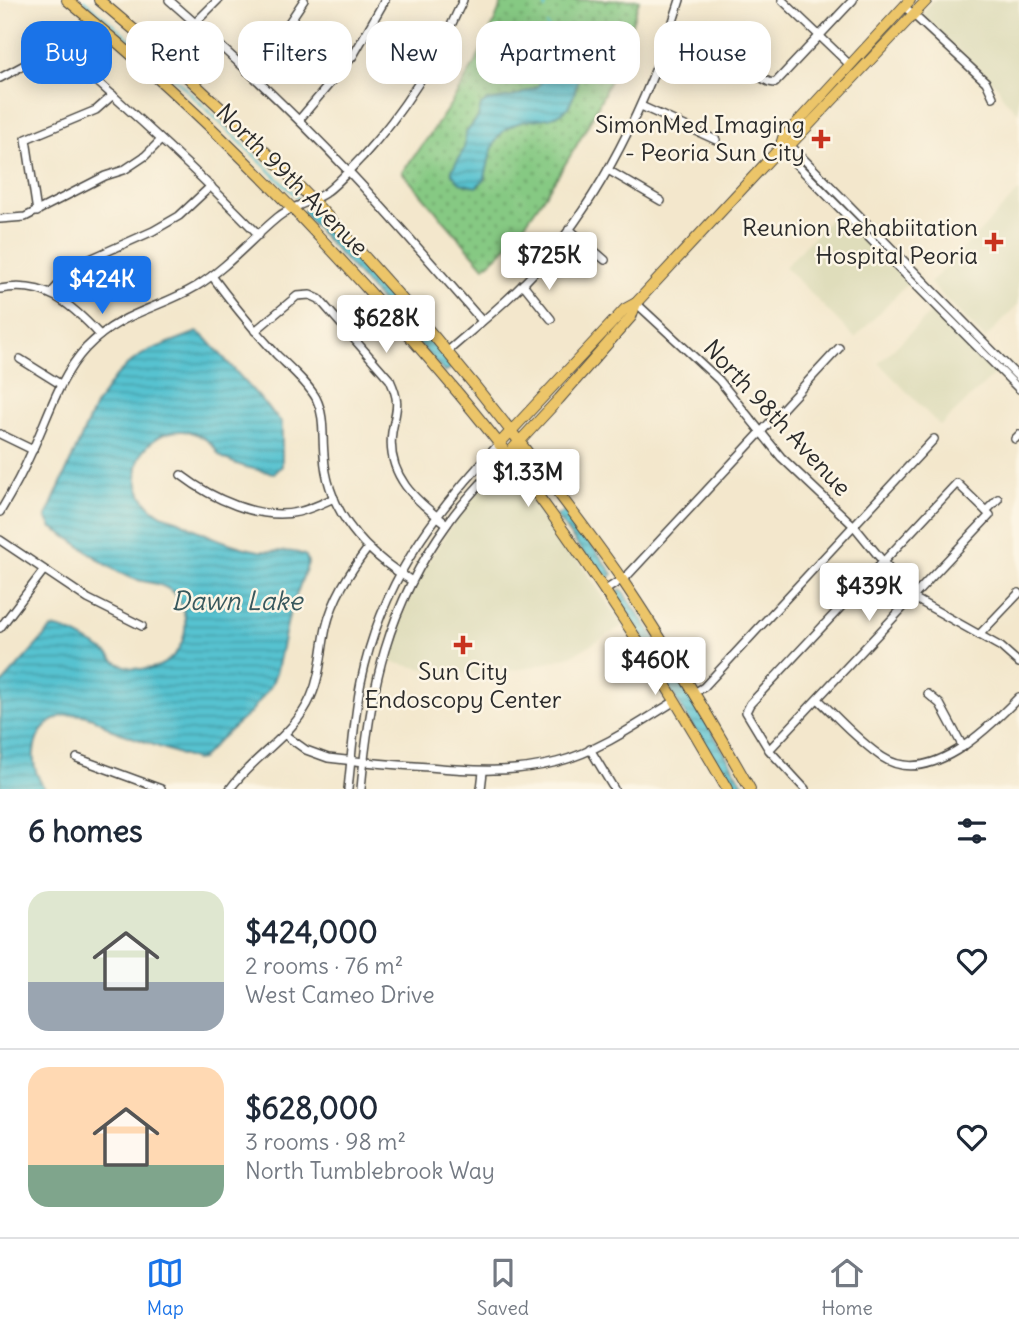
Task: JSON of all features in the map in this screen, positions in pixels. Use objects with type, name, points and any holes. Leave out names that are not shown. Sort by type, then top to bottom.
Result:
[{"type":"main road","name":"North 99th Avenue","points":[[67,0],[241,155],[505,437],[622,579],[694,693],[750,789]]},
{"type":"main road","name":"North 99th Avenue","points":[[99,0],[186,77],[313,200],[448,351],[514,448],[675,701],[727,789]]},
{"type":"main road","points":[[784,144],[831,101],[927,0]]},
{"type":"main road","points":[[505,437],[625,309],[636,303],[784,144],[850,65],[907,3]]},
{"type":"main road","points":[[831,101],[837,88],[852,70],[850,65]]},
{"type":"main road","points":[[514,448],[631,317],[636,303]]},
{"type":"street","points":[[169,0],[193,21]]},
{"type":"street","points":[[197,21],[218,0]]},
{"type":"street","points":[[290,21],[304,0]]},
{"type":"street","points":[[299,120],[353,56],[385,0]]},
{"type":"street","points":[[0,512],[33,450],[60,384],[77,358],[100,335],[129,315],[177,296],[212,276],[279,216],[327,192],[374,144],[413,95],[449,32],[463,0]]},
{"type":"street","points":[[673,21],[680,0]]},
{"type":"street","points":[[782,0],[850,65]]},
{"type":"street","points":[[771,82],[775,83],[853,0]]},
{"type":"street","points":[[907,3],[913,15],[986,82],[993,97]]},
{"type":"street","points":[[0,78],[58,47],[211,186],[259,235]]},
{"type":"street","points":[[224,50],[238,63]]},
{"type":"street","points":[[448,351],[523,284],[569,229],[608,170],[641,106],[654,72]]},
{"type":"street","points":[[261,84],[348,171],[482,321]]},
{"type":"street","points":[[37,212],[26,139],[96,110],[113,95]]},
{"type":"street","points":[[641,106],[716,140]]},
{"type":"street","points":[[0,219],[25,217],[105,176],[124,170],[145,156],[161,140]]},
{"type":"street","points":[[784,144],[1015,378],[1019,389]]},
{"type":"street","points":[[608,170],[660,201]]},
{"type":"street","points":[[51,293],[68,274],[88,260],[153,231],[179,216],[211,186]]},
{"type":"street","points":[[569,229],[605,260]]},
{"type":"street","points":[[212,276],[256,331],[315,396],[323,418],[326,476],[347,523],[368,548],[412,581]]},
{"type":"street","points":[[523,284],[551,319]]},
{"type":"street","points":[[0,289],[16,286],[51,293],[100,335]]},
{"type":"street","points":[[256,331],[297,296],[310,295],[319,299],[390,380],[398,404],[391,439],[393,464],[409,493],[447,524]]},
{"type":"street","name":"North 98th Avenue","points":[[636,303],[719,380],[780,457],[854,526],[881,563],[912,597],[1001,647],[1019,663]]},
{"type":"street","points":[[604,591],[622,579],[839,348]]},
{"type":"street","points":[[20,359],[60,384]]},
{"type":"street","points":[[0,435],[33,450]]},
{"type":"street","points":[[348,789],[362,679],[374,637],[400,574],[436,515],[505,437]]},
{"type":"street","points":[[694,693],[704,687],[934,439]]},
{"type":"street","points":[[361,789],[377,676],[390,632],[412,581],[447,524],[514,448]]},
{"type":"street","points":[[181,475],[218,498],[274,513],[300,512],[334,498]]},
{"type":"street","points":[[805,789],[769,750],[746,712],[750,704],[957,483],[988,513]]},
{"type":"street","points":[[769,750],[912,597],[998,499]]},
{"type":"street","points":[[0,540],[88,599],[142,626]]},
{"type":"street","points":[[232,786],[285,735],[310,698],[319,671],[329,617],[337,595],[368,548]]},
{"type":"street","points":[[0,628],[44,570]]},
{"type":"street","points":[[979,635],[1019,593]]},
{"type":"street","points":[[928,694],[940,704],[963,747]]},
{"type":"street","points":[[818,699],[873,750],[903,766],[927,764],[963,747],[982,734],[1019,697]]},
{"type":"street","points":[[285,735],[316,754],[351,761],[483,772],[517,770],[556,762],[590,750],[675,701]]},
{"type":"street","points":[[590,750],[614,789]]},
{"type":"street","points":[[77,758],[161,789]]},
{"type":"street","points":[[481,789],[483,772]]},
{"type":"street","points":[[232,786],[243,789]]},
{"type":"shaded area","points":[[932,0],[1019,0],[1019,112],[1004,99],[998,87],[925,19],[924,12]]},
{"type":"shaded area","name":"Reunion Rehabiitation Hospital Peoria","points":[[1019,191],[1019,303],[985,339],[930,283]]},
{"type":"shaded area","points":[[838,211],[909,282],[855,338],[785,267]]},
{"type":"shaded area","points":[[935,309],[997,372],[940,426],[879,363]]},
{"type":"shaded area","points":[[505,465],[510,465],[533,493],[623,626],[571,656],[528,668],[486,674],[440,672],[385,661],[397,626],[426,565],[457,517]]},
{"type":"green space","points":[[503,0],[639,0],[633,21],[495,21]]},
{"type":"green space","points":[[476,60],[476,84],[608,84],[559,175],[524,226],[484,267],[402,172],[432,132]]},
{"type":"water","points":[[539,84],[576,84],[573,98],[558,115],[515,124],[499,136],[484,180],[476,187],[460,183],[452,170],[464,149],[466,133],[478,117],[481,105],[487,101],[516,96]]},
{"type":"water","points":[[311,206],[390,289],[454,365],[445,373],[302,212]]},
{"type":"water","name":"Dawn Lake","points":[[197,332],[205,337],[282,423],[282,466],[275,473],[238,465],[224,459],[210,443],[198,435],[175,431],[160,436],[144,450],[137,467],[138,485],[146,502],[160,514],[208,535],[248,549],[295,552],[306,556],[308,563],[289,615],[271,686],[250,713],[201,759],[195,760],[110,729],[92,718],[75,714],[60,717],[47,725],[38,738],[34,753],[36,771],[45,789],[0,789],[0,686],[51,629],[62,629],[77,635],[105,651],[120,664],[138,669],[161,665],[170,659],[181,644],[184,615],[172,592],[163,586],[127,576],[105,564],[52,528],[46,517],[95,406],[115,377],[128,364],[148,351]]},
{"type":"water","points":[[566,510],[613,574],[605,582],[556,516]]},
{"type":"water","points":[[621,589],[661,646],[746,789],[731,789],[612,595]]},
{"type":"waterway","points":[[84,0],[163,67],[298,198]]},
{"type":"waterway","points":[[545,9],[546,0]]},
{"type":"place","name":"SimonMed Imaging - Peoria Sun City","points":[[821,139]]},
{"type":"place","name":"Reunion Rehabiitation Hospital Peoria","points":[[994,242]]},
{"type":"place","name":"Sun City Endoscopy Center","points":[[463,645]]}]
